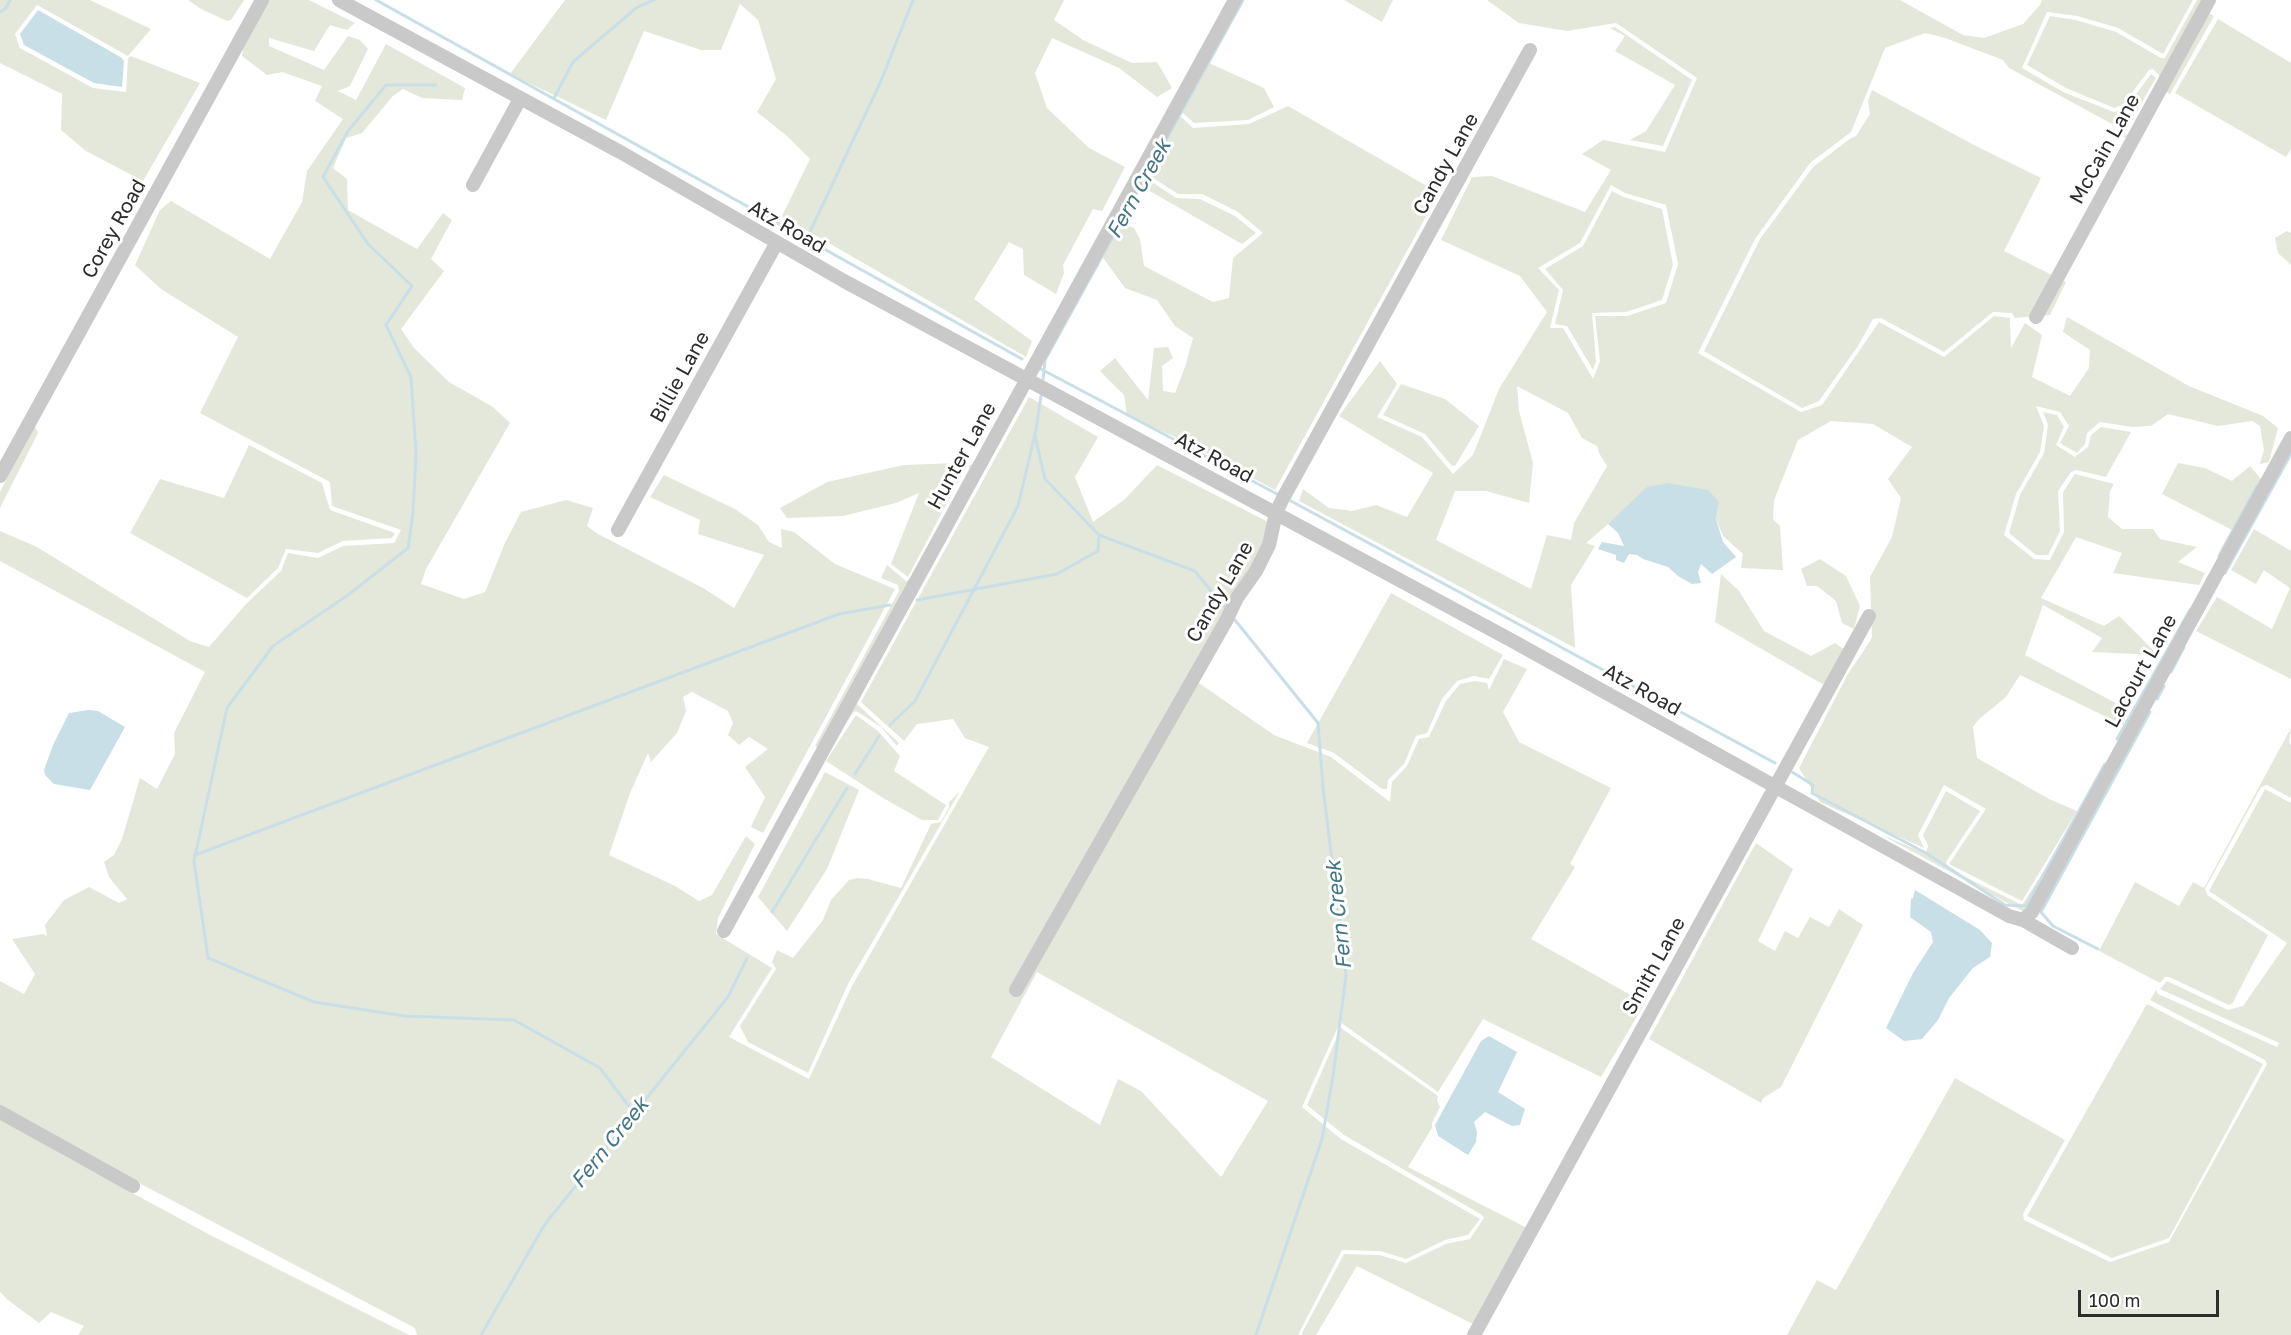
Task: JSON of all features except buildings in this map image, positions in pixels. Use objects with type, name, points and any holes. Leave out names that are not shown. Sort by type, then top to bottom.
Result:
[{"type":"street","name":"Corey Road","points":[[0,477],[262,0]]},
{"type":"street","name":"Atz Road","points":[[339,0],[622,153],[776,244],[1276,513],[2009,916],[2023,920],[2072,948]]},
{"type":"street","name":"Hunter Lane","points":[[724,931],[1234,0]]},
{"type":"street","name":"McCain Lane","points":[[2036,317],[2209,0]]},
{"type":"street","name":"Candy Lane","points":[[1016,990],[1237,598],[1256,571],[1269,546],[1276,513],[1530,50]]},
{"type":"street","points":[[473,186],[520,99]]},
{"type":"street","name":"Billie Lane","points":[[618,530],[776,244]]},
{"type":"street","name":"Lacourt Lane","points":[[2023,920],[2032,912],[2291,438]]},
{"type":"street","name":"Smith Lane","points":[[1474,1335],[1869,616]]},
{"type":"street","points":[[0,1112],[133,1186]]},
{"type":"shaded area","points":[[0,0],[90,0],[151,29],[128,56],[37,5],[15,34],[20,48],[93,88],[126,92],[128,58],[131,56],[200,83],[143,181],[86,151],[61,130],[62,94],[0,63]]},
{"type":"shaded area","points":[[188,0],[244,0],[231,20],[227,21]]},
{"type":"shaded area","points":[[269,0],[309,0],[355,23],[347,30],[330,25],[314,51],[269,38],[269,46],[324,70],[348,36],[360,40],[368,49],[350,86],[338,91],[356,100],[386,44],[465,88],[462,100],[422,98],[403,89],[393,96],[362,133],[346,138],[333,168],[347,179],[348,210],[417,249],[443,213],[452,220],[431,259],[444,271],[401,329],[414,348],[449,382],[493,407],[510,423],[426,569],[421,584],[464,599],[485,592],[505,543],[521,512],[566,500],[593,508],[587,526],[598,534],[703,588],[734,608],[764,555],[698,534],[700,520],[650,497],[664,475],[735,509],[758,525],[769,542],[782,548],[781,529],[794,532],[835,564],[895,589],[763,833],[751,827],[765,797],[745,767],[768,749],[749,737],[739,745],[728,735],[733,723],[728,711],[692,692],[683,697],[686,711],[677,733],[651,762],[648,753],[630,793],[609,855],[675,886],[699,901],[712,895],[746,836],[755,844],[718,918],[716,934],[772,968],[729,1037],[809,1079],[852,986],[989,747],[965,738],[953,719],[917,724],[904,741],[861,702],[1029,397],[1098,437],[1075,477],[1093,522],[1124,500],[1157,465],[1274,525],[1193,679],[1274,735],[1331,757],[1390,802],[1392,782],[1407,766],[1419,739],[1429,737],[1446,701],[1460,684],[1475,681],[1487,683],[1489,690],[1504,659],[1527,669],[1503,712],[1519,742],[1611,788],[1570,864],[1575,867],[1531,939],[1645,1003],[1601,1077],[1483,1019],[1438,1092],[1340,1022],[1302,1107],[1341,1139],[1480,1219],[1468,1235],[1445,1240],[1406,1259],[1380,1251],[1342,1250],[1298,1335],[417,1335],[415,1328],[0,1110],[0,981],[24,994],[35,974],[12,939],[43,934],[47,936],[45,925],[64,900],[89,887],[119,903],[127,899],[109,877],[104,862],[114,855],[122,839],[140,778],[157,789],[175,754],[174,733],[205,672],[0,561],[0,531],[37,547],[190,641],[209,647],[246,604],[281,571],[288,553],[318,558],[343,546],[394,543],[401,530],[332,506],[330,482],[200,413],[238,337],[161,289],[135,265],[160,210],[171,201],[270,259],[302,202],[307,171],[343,119],[315,101],[322,86],[282,72],[267,75],[242,56],[245,38]],"holes":[[[1037,972],[1268,1101],[1221,1177],[1141,1091],[1118,1079],[1100,1125],[991,1057]]]},
{"type":"shaded area","points":[[565,0],[1064,0],[1054,20],[1083,40],[1132,63],[1157,62],[1172,88],[1157,97],[1119,68],[1052,38],[1035,73],[1047,108],[1089,148],[1125,167],[1102,211],[1093,209],[1063,265],[1064,273],[1056,294],[1024,275],[1023,249],[1009,242],[974,299],[1032,341],[1026,357],[782,216],[810,159],[787,136],[757,112],[776,79],[758,20],[740,4],[721,50],[701,50],[644,31],[606,120],[510,74]]},
{"type":"shaded area","points":[[1344,0],[1393,0],[1382,22]]},
{"type":"shaded area","points":[[1487,0],[1900,0],[1963,35],[1984,38],[2023,24],[2042,0],[2193,0],[2163,54],[2118,28],[2077,16],[2047,12],[2022,68],[2063,92],[2114,112],[2126,108],[2151,74],[2156,78],[2125,131],[2009,68],[2003,60],[1945,38],[1925,33],[1885,48],[1851,132],[1810,163],[1755,239],[1698,353],[1801,412],[1822,405],[1879,322],[1944,357],[1994,316],[2010,318],[2011,348],[2025,323],[2042,335],[2032,377],[2070,396],[2089,368],[2090,350],[2063,332],[2067,317],[2189,386],[2263,416],[2278,428],[2269,462],[2260,464],[2264,450],[2260,426],[2252,421],[2218,426],[2168,414],[2151,426],[2132,427],[2100,422],[2087,433],[2085,444],[2077,453],[2060,443],[2069,426],[2060,412],[2036,406],[2044,426],[2040,452],[2016,494],[2004,535],[2034,559],[2050,560],[2064,532],[2063,492],[2075,474],[2114,484],[2110,491],[2108,517],[2122,529],[2153,529],[2160,539],[2197,547],[2178,562],[2205,573],[2199,585],[2113,573],[2122,553],[2076,537],[2041,598],[2104,626],[2119,616],[2158,655],[2092,652],[2102,638],[2043,605],[2025,655],[2129,710],[2123,725],[2020,675],[2006,697],[1978,720],[1973,727],[1977,758],[2049,799],[2077,811],[2022,901],[1949,864],[1986,809],[1944,785],[1918,835],[1924,848],[1820,802],[1799,768],[1848,674],[1872,638],[1870,577],[1892,537],[1901,498],[1888,479],[1912,447],[1873,424],[1831,421],[1798,440],[1774,500],[1773,519],[1780,526],[1783,570],[1741,568],[1743,554],[1723,536],[1716,519],[1719,502],[1620,514],[1586,543],[1595,546],[1571,585],[1575,648],[1299,501],[1303,489],[1329,508],[1352,511],[1376,505],[1407,517],[1433,473],[1339,416],[1380,361],[1397,384],[1377,417],[1422,437],[1453,474],[1473,455],[1499,389],[1547,312],[1520,276],[1441,240],[1472,177],[1492,176],[1585,212],[1611,170],[1582,154],[1603,140],[1665,152],[1697,78],[1616,23],[1567,31],[1519,23]],"holes":[[[1611,185],[1625,193],[1666,205],[1678,264],[1666,303],[1627,316],[1595,316],[1600,361],[1593,379],[1563,328],[1550,328],[1559,290],[1538,268],[1580,243]],[[1517,386],[1568,413],[1582,438],[1597,446],[1607,466],[1574,523],[1571,540],[1547,535],[1531,589],[1436,540],[1455,491],[1486,491],[1529,503],[1533,463],[1519,411]]]},
{"type":"shaded area","points":[[2197,0],[2208,0],[2203,10],[2214,16],[2170,94],[2160,89],[2131,141],[2101,124],[2123,136],[2129,134],[2160,78],[2153,69],[2149,70],[2123,105],[2114,108],[2066,88],[2027,65],[2050,16],[2076,20],[2116,32],[2161,58],[2165,58]]},
{"type":"shaded area","points":[[2218,19],[2291,63],[2291,149],[2286,157],[2175,93]]},
{"type":"shaded area","points":[[1615,27],[1692,80],[1663,146],[1630,140],[1646,131],[1675,85],[1615,51],[1625,36],[1610,28]]},
{"type":"shaded area","points":[[1209,63],[1264,88],[1274,107],[1248,120],[1194,123],[1182,112]]},
{"type":"shaded area","points":[[1872,90],[2041,178],[2004,251],[2066,282],[2050,315],[2015,318],[2012,313],[1993,312],[1944,352],[1881,318],[1873,319],[1858,346],[1819,401],[1802,408],[1704,351],[1760,239],[1813,167],[1856,136],[1870,114],[1868,101]]},
{"type":"shaded area","points":[[1288,106],[1439,193],[1275,490],[1182,440],[1127,416],[1124,395],[1100,371],[1115,358],[1148,400],[1154,348],[1168,347],[1173,358],[1162,366],[1163,391],[1175,393],[1193,338],[1175,326],[1157,300],[1125,288],[1101,255],[1120,223],[1134,228],[1140,239],[1144,266],[1213,302],[1229,298],[1233,258],[1263,233],[1238,212],[1202,194],[1178,194],[1147,174],[1179,115],[1193,128],[1249,124]]},
{"type":"shaded area","points":[[1146,178],[1176,198],[1200,199],[1235,216],[1256,233],[1242,244],[1141,186]]},
{"type":"shaded area","points":[[1612,191],[1662,209],[1673,265],[1662,300],[1626,312],[1592,313],[1596,361],[1593,370],[1567,326],[1555,324],[1563,290],[1545,269],[1583,246]]},
{"type":"shaded area","points":[[2287,231],[2291,233],[2291,265],[2278,253],[2275,238]]},
{"type":"shaded area","points":[[1401,384],[1445,399],[1479,426],[1455,466],[1451,465],[1425,434],[1383,415]]},
{"type":"shaded area","points":[[2043,412],[2057,415],[2064,427],[2056,445],[2075,457],[2088,447],[2091,435],[2101,427],[2131,432],[2106,477],[2076,470],[2071,472],[2058,491],[2060,531],[2048,555],[2036,555],[2009,533],[2020,495],[2044,453],[2048,425]]},
{"type":"shaded area","points":[[34,425],[38,433],[0,508],[0,492]]},
{"type":"shaded area","points":[[249,445],[322,483],[330,510],[395,533],[392,538],[343,541],[318,553],[286,549],[278,568],[247,598],[130,533],[160,479],[224,498]]},
{"type":"shaded area","points":[[958,463],[966,467],[908,577],[891,564],[919,493],[896,503],[843,516],[787,518],[780,508],[827,482],[904,465]]},
{"type":"shaded area","points":[[988,463],[856,701],[899,743],[897,746],[881,727],[856,711],[826,753],[815,746],[899,591],[898,585],[881,578],[887,565],[906,581],[911,580],[969,469],[969,465]]},
{"type":"shaded area","points":[[2178,463],[2205,468],[2232,481],[2250,466],[2261,479],[2234,531],[2162,494]]},
{"type":"shaded area","points":[[2254,529],[2291,551],[2291,679],[2196,631],[2217,597],[2272,629],[2290,588],[2264,570],[2256,584],[2231,570]]},
{"type":"shaded area","points":[[1820,559],[1846,576],[1860,606],[1854,629],[1842,623],[1836,601],[1817,586],[1807,586],[1801,569]]},
{"type":"shaded area","points":[[1721,574],[1739,591],[1764,631],[1811,656],[1835,643],[1845,650],[1824,685],[1715,622]]},
{"type":"shaded area","points":[[1391,593],[1503,655],[1489,679],[1474,676],[1457,681],[1442,699],[1427,733],[1416,736],[1404,764],[1388,780],[1387,789],[1382,789],[1334,753],[1307,743]]},
{"type":"shaded area","points":[[856,715],[878,731],[900,756],[894,771],[946,805],[938,820],[922,820],[826,761]]},
{"type":"shaded area","points":[[2291,728],[2289,742],[2291,746],[2291,798],[2267,785],[2261,787],[2205,889],[2207,895],[2268,935],[2232,1004],[2229,1005],[2169,977],[2165,977],[2160,983],[2099,951],[2135,882],[2179,906],[2193,882],[2204,888]]},
{"type":"shaded area","points":[[825,772],[859,790],[827,869],[787,931],[758,897]]},
{"type":"shaded area","points":[[2265,789],[2291,803],[2291,1335],[1787,1335],[1817,1280],[1836,1290],[1955,1078],[2065,1140],[2023,1214],[2024,1220],[2110,1262],[2169,1242],[2267,1064],[2265,1060],[2150,1000],[2156,990],[2158,994],[2277,1047],[2279,1043],[2160,989],[2167,981],[2228,1010],[2243,1006],[2287,943],[2209,891]]},
{"type":"shaded area","points":[[960,791],[848,984],[808,1073],[748,1042],[740,1026],[776,969],[772,962],[777,950],[793,958],[823,920],[831,900],[849,880],[868,879],[901,888],[931,824],[941,822],[949,807],[949,802]]},
{"type":"shaded area","points":[[1946,791],[1980,811],[1946,862],[1947,868],[2022,905],[2050,862],[2024,912],[1880,834],[1926,852],[1928,846],[1923,835]]},
{"type":"shaded area","points":[[1756,843],[1793,869],[1758,941],[1775,951],[1785,931],[1798,938],[1810,917],[1829,927],[1839,909],[1863,925],[1781,1087],[1763,1098],[1761,1103],[1649,1039]]},
{"type":"shaded area","points":[[2147,1004],[2263,1064],[2169,1238],[2112,1258],[2027,1216]]},
{"type":"shaded area","points":[[1341,1028],[1438,1096],[1440,1107],[1432,1128],[1408,1167],[1531,1230],[1477,1326],[1357,1266],[1316,1335],[1303,1335],[1302,1333],[1344,1254],[1379,1255],[1406,1263],[1446,1244],[1470,1239],[1484,1218],[1344,1135],[1307,1105]]},
{"type":"shaded area","points":[[0,1118],[68,1158],[210,1235],[409,1335],[78,1335],[84,1326],[51,1312],[39,1323],[0,1292]]},
{"type":"water","points":[[38,10],[122,58],[124,61],[122,87],[94,83],[24,45],[20,34]]},
{"type":"water","points":[[1668,483],[1708,490],[1719,502],[1716,519],[1723,542],[1736,557],[1712,574],[1701,564],[1698,572],[1701,583],[1692,584],[1668,567],[1637,555],[1629,554],[1624,563],[1616,560],[1616,555],[1598,549],[1602,542],[1624,546],[1618,533],[1608,524],[1647,487]]},
{"type":"water","points":[[98,711],[125,727],[90,790],[54,784],[45,775],[44,770],[53,745],[69,713]]},
{"type":"water","points":[[1915,890],[1980,930],[1992,943],[1990,957],[1973,968],[1949,998],[1938,1020],[1922,1039],[1904,1041],[1886,1028],[1913,973],[1933,942],[1931,932],[1910,917],[1911,899]]},
{"type":"water","points":[[1489,1036],[1517,1052],[1498,1092],[1525,1109],[1520,1125],[1512,1126],[1485,1112],[1474,1122],[1477,1132],[1476,1142],[1468,1155],[1438,1136],[1435,1125],[1481,1041]]},
{"type":"waterway","points":[[0,12],[6,8],[10,0]]},
{"type":"waterway","points":[[376,0],[1022,359]]},
{"type":"waterway","points":[[554,98],[573,62],[636,8],[654,0]]},
{"type":"waterway","points":[[807,238],[881,81],[913,0]]},
{"type":"waterway","name":"Fern Creek","points":[[1043,380],[1045,360],[1243,0]]},
{"type":"waterway","points":[[436,85],[386,85],[348,131],[323,177],[368,244],[412,286],[386,325],[411,377],[416,454],[413,513],[408,548],[348,595],[273,646],[227,708],[194,861],[208,958],[314,1002],[405,1016],[514,1020],[600,1068],[634,1113]]},
{"type":"waterway","points":[[1039,368],[1277,494]]},
{"type":"waterway","name":"Fern Creek","points":[[890,725],[915,701],[1018,506],[1036,430],[1041,396]]},
{"type":"waterway","name":"Fern Creek","points":[[1035,436],[1045,479],[1099,535],[1195,571],[1224,607]]},
{"type":"waterway","points":[[2225,573],[2291,454]]},
{"type":"waterway","points":[[2219,556],[2257,486]]},
{"type":"waterway","points":[[1291,501],[1775,763]]},
{"type":"waterway","points":[[917,600],[1057,574],[1098,551],[1099,535]]},
{"type":"waterway","points":[[195,855],[839,614],[890,605]]},
{"type":"waterway","points":[[2117,739],[2190,610]]},
{"type":"waterway","name":"Fern Creek","points":[[1235,620],[1318,723],[1323,787],[1346,975],[1322,1139],[1256,1335]]},
{"type":"waterway","points":[[2171,672],[2184,647]]},
{"type":"waterway","points":[[2157,699],[2164,686]]},
{"type":"waterway","points":[[2098,949],[2053,926],[2041,912],[2150,712]]},
{"type":"waterway","name":"Fern Creek","points":[[855,774],[879,736]]},
{"type":"waterway","points":[[1792,772],[1813,785],[1812,793],[1926,853],[2005,905],[2026,906],[2105,764]]},
{"type":"waterway","name":"Fern Creek","points":[[772,912],[847,788]]},
{"type":"waterway","name":"Fern Creek","points":[[481,1335],[545,1224],[728,997],[747,958]]}]
